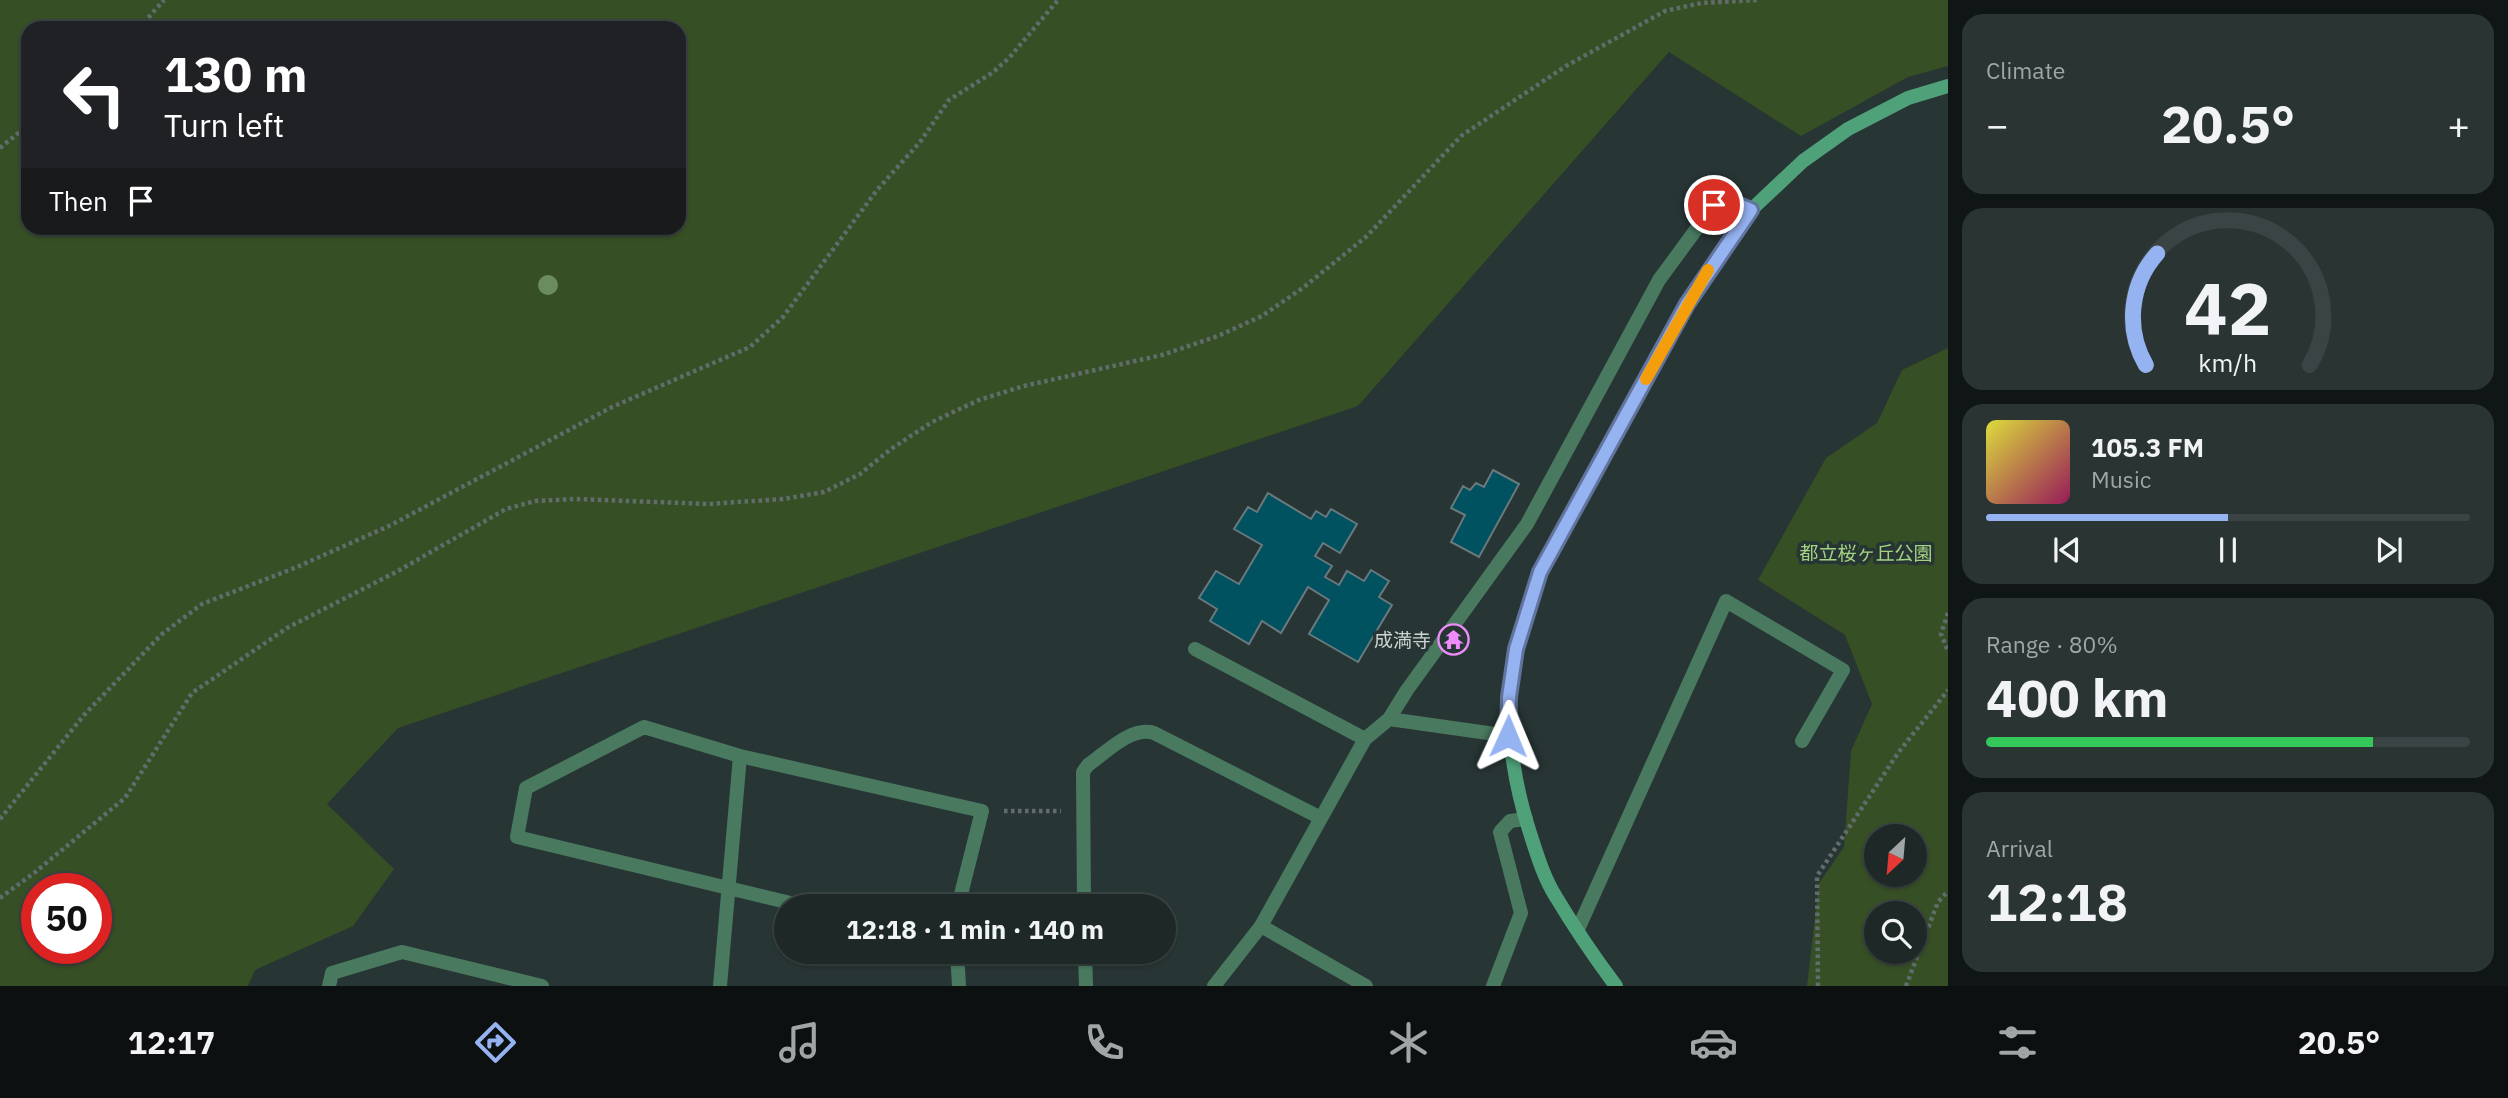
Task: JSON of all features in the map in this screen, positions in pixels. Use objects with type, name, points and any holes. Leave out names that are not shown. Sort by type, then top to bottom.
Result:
[{"type":"main road","points":[[1616,986],[1555,896],[1545,876],[1514,775],[1508,736],[1509,697],[1516,649],[1540,572],[1687,304],[1751,210],[1803,161],[1848,129],[1908,98],[1948,86]]},
{"type":"street","points":[[1214,986],[1261,926],[1365,739],[1389,719],[1527,524],[1659,280],[1714,205],[1732,202],[1751,210]]},
{"type":"street","points":[[1578,929],[1726,601],[1843,670],[1802,741]]},
{"type":"street","points":[[1195,649],[1365,739]]},
{"type":"street","points":[[1389,719],[1508,736]]},
{"type":"street","points":[[774,900],[517,838],[526,788],[643,727],[740,756],[982,811],[961,894]]},
{"type":"street","points":[[1084,894],[1083,772],[1088,765],[1132,734],[1144,730],[1321,818]]},
{"type":"street","points":[[720,986],[740,756]]},
{"type":"street","points":[[1493,986],[1521,913],[1500,832],[1510,821],[1526,819]]},
{"type":"street","points":[[1261,926],[1366,986]]},
{"type":"street","points":[[329,986],[332,972],[402,952],[542,986]]},
{"type":"street","points":[[958,964],[959,986]]},
{"type":"street","points":[[1085,964],[1086,986]]},
{"type":"path","points":[[145,21],[164,0]]},
{"type":"path","points":[[0,819],[110,687],[162,634],[202,604],[297,567],[391,525],[612,407],[750,347],[783,317],[877,190],[920,142],[949,100],[992,73],[1009,58],[1058,0]]},
{"type":"path","points":[[0,898],[125,798],[192,693],[287,628],[396,572],[506,509],[536,501],[576,499],[709,504],[783,499],[824,492],[860,474],[891,449],[932,422],[979,400],[1024,386],[1162,355],[1217,336],[1262,316],[1304,287],[1367,236],[1461,136],[1566,66],[1665,10],[1701,3],[1758,0]]},
{"type":"path","points":[[0,148],[21,131]]},
{"type":"path","points":[[1948,612],[1941,634],[1948,651]]},
{"type":"path","points":[[1818,986],[1817,876],[1898,753],[1948,690]]},
{"type":"path","points":[[982,811],[1082,811]]},
{"type":"path","points":[[1906,986],[1938,902],[1948,891]]},
{"type":"green space","points":[[0,0],[1948,0],[1948,66],[1908,77],[1801,136],[1669,52],[1358,406],[398,728],[327,804],[394,869],[353,926],[255,970],[248,986],[0,986]]},
{"type":"green space","name":"都立桜ヶ丘公園","points":[[1948,348],[1948,986],[1807,986],[1819,883],[1844,847],[1851,751],[1872,704],[1845,635],[1758,580],[1826,458],[1877,423],[1902,370]]},
{"type":"building","points":[[1493,470],[1519,484],[1479,557],[1451,542],[1465,515],[1451,508],[1463,486],[1470,490],[1476,483],[1484,487]]},
{"type":"building","points":[[1268,493],[1311,519],[1316,511],[1326,517],[1331,509],[1357,524],[1340,553],[1323,543],[1315,556],[1332,566],[1325,577],[1339,585],[1347,571],[1364,581],[1371,570],[1389,581],[1379,597],[1392,605],[1358,662],[1309,634],[1329,600],[1308,587],[1281,633],[1262,621],[1249,644],[1210,621],[1217,609],[1199,598],[1216,571],[1239,584],[1262,545],[1234,529],[1248,507],[1257,512]]},
{"type":"slow traffic","points":[[1646,379],[1708,270]]},
{"type":"place","name":"成満寺","points":[[1454,640]]},
{"type":"route","points":[[1508,736],[1509,697],[1516,649],[1540,572],[1687,304],[1751,210],[1732,202],[1714,205]]}]
